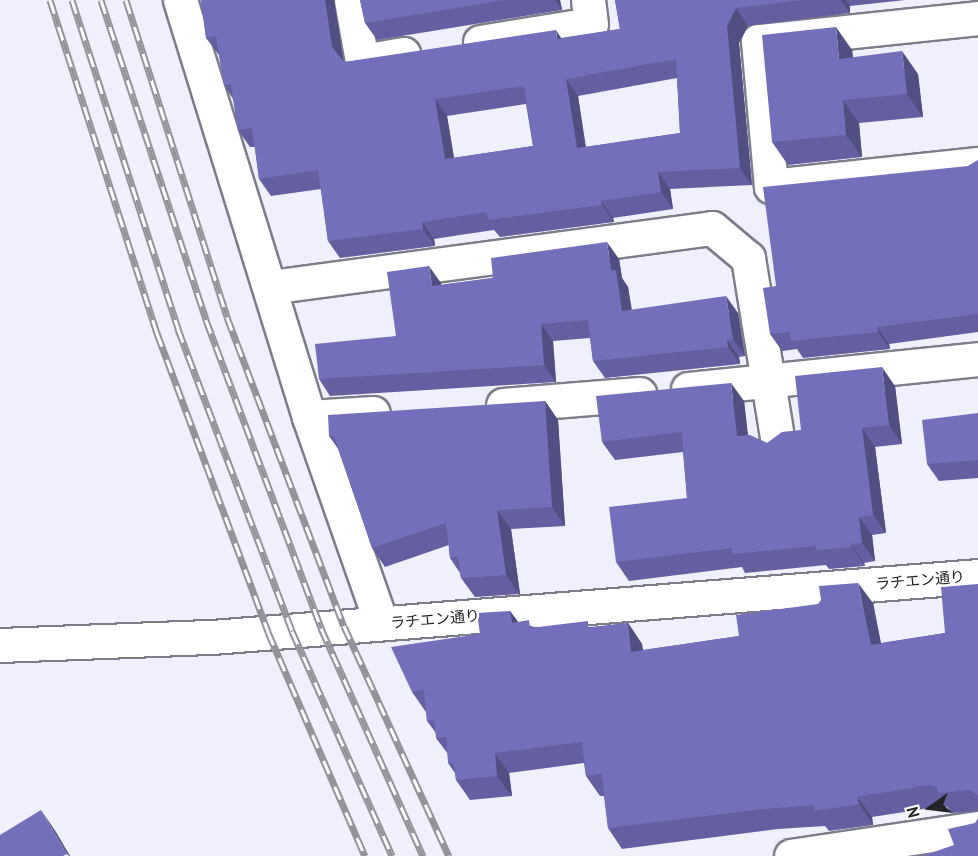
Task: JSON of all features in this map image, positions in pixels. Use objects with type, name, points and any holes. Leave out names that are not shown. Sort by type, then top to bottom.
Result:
[{"type":"street","points":[[180,0],[309,417],[381,623]]},
{"type":"street","points":[[351,0],[362,61],[591,24],[588,0]]},
{"type":"street","points":[[978,18],[758,41],[771,186],[978,164]]},
{"type":"street","points":[[270,286],[712,228],[748,258],[778,443]]},
{"type":"street","points":[[470,407],[768,381],[978,359]]},
{"type":"street","points":[[309,417],[401,411]]},
{"type":"street","name":"ラチエン通り","points":[[0,645],[212,637],[978,576]]},
{"type":"street","points":[[791,856],[978,828]]},
{"type":"building","points":[[201,0],[325,0],[332,47],[344,62],[556,30],[557,39],[620,29],[615,0],[803,0],[736,8],[727,26],[740,168],[658,172],[661,192],[601,201],[602,205],[488,220],[487,212],[422,222],[423,229],[328,241],[318,170],[259,179],[252,128],[238,130],[231,84],[224,85],[216,36],[206,38]],"holes":[[[676,59],[680,133],[577,148],[566,79]],[[524,86],[533,146],[445,159],[435,99]]]},
{"type":"building","points":[[360,0],[505,0],[365,23]]},
{"type":"building","points":[[836,27],[839,59],[902,51],[907,94],[843,100],[846,135],[772,142],[762,35]]},
{"type":"building","points":[[978,160],[978,314],[877,327],[878,332],[791,341],[790,332],[770,334],[763,288],[776,286],[763,187],[968,166]]},
{"type":"building","points":[[607,242],[611,270],[616,270],[622,311],[726,296],[733,339],[727,340],[728,347],[593,361],[588,320],[541,324],[544,365],[319,379],[315,344],[396,336],[387,272],[429,266],[432,286],[493,278],[491,258]]},
{"type":"building","points":[[882,367],[889,425],[862,428],[873,515],[859,517],[862,543],[851,544],[852,547],[816,550],[816,546],[732,554],[732,548],[616,562],[609,507],[687,498],[682,432],[602,442],[596,396],[731,383],[737,436],[750,435],[767,443],[782,432],[801,430],[795,376]]},
{"type":"building","points":[[545,401],[552,507],[497,510],[506,575],[461,578],[458,557],[450,558],[446,523],[372,548],[334,436],[329,436],[328,415]]},
{"type":"building","points":[[978,413],[978,460],[927,464],[922,420]]},
{"type":"building","points":[[858,583],[871,645],[945,633],[941,587],[978,584],[978,796],[971,790],[938,793],[937,787],[928,785],[857,797],[859,804],[815,811],[814,805],[764,809],[608,828],[602,774],[586,776],[582,742],[495,753],[497,776],[456,780],[454,763],[448,763],[446,737],[436,738],[434,720],[427,721],[424,690],[412,692],[391,647],[480,634],[477,613],[510,611],[512,623],[529,620],[530,628],[588,621],[588,628],[628,623],[631,652],[739,636],[736,615],[818,604],[821,600],[819,586]]},
{"type":"building","points":[[41,810],[67,854],[63,856],[0,856],[0,835]]},
{"type":"building","points":[[978,818],[978,856],[922,856],[954,845],[948,829],[975,823]]},
{"type":"railway","points":[[50,0],[157,333],[268,632],[365,856]]},
{"type":"railway","points":[[72,0],[178,329],[292,631],[392,856]]},
{"type":"railway","points":[[101,0],[206,320],[321,628],[423,856]]},
{"type":"railway","points":[[126,0],[227,317],[344,626],[449,856]]}]
